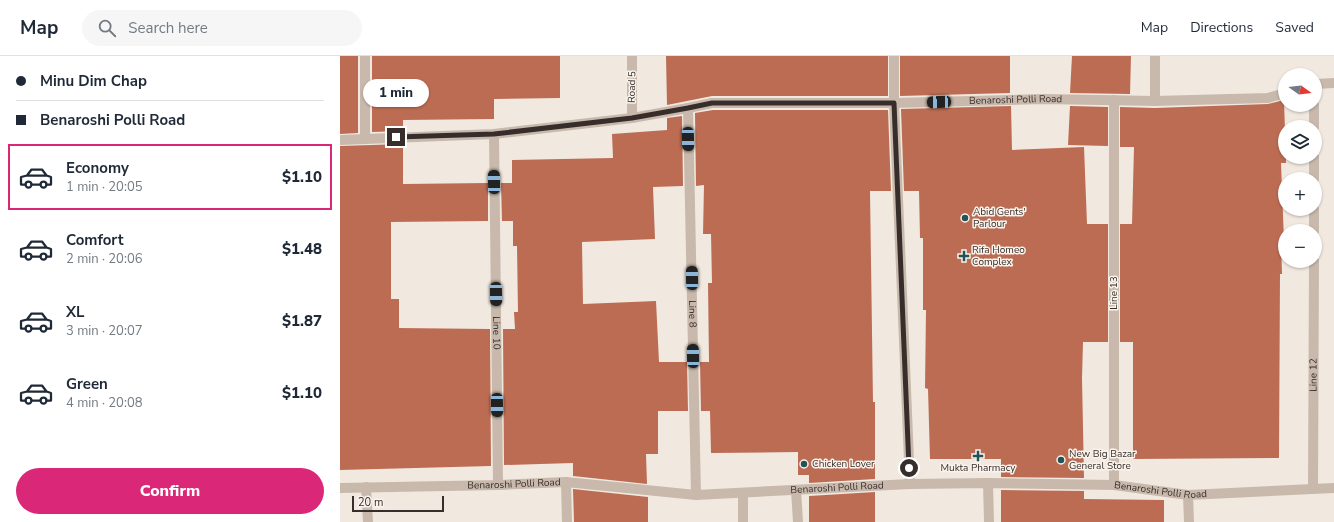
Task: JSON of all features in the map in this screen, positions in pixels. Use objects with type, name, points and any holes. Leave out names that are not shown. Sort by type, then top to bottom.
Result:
[{"type":"street","points":[[365,56],[365,138]]},
{"type":"street","name":"Road 5","points":[[632,56],[632,118]]},
{"type":"street","points":[[894,56],[894,103],[910,484]]},
{"type":"street","points":[[1154,101],[1155,56]]},
{"type":"street","points":[[1322,84],[1334,83]]},
{"type":"street","name":"Benaroshi Polli Road","points":[[340,140],[494,134],[632,118],[712,103],[894,103],[1044,99],[1154,101],[1268,98],[1278,95]]},
{"type":"street","name":"Line 13","points":[[1114,100],[1114,485]]},
{"type":"street","name":"Line 8","points":[[688,108],[696,495]]},
{"type":"street","name":"Line 10","points":[[494,134],[498,485]]},
{"type":"street","name":"Line 12","points":[[1313,490],[1314,268]]},
{"type":"street","points":[[566,482],[567,522]]},
{"type":"street","name":"Benaroshi Polli Road","points":[[340,488],[566,482],[696,495],[910,484],[988,483],[1114,485],[1188,495],[1334,488]]},
{"type":"street","points":[[988,483],[989,522]]},
{"type":"street","points":[[366,487],[368,522]]},
{"type":"street","points":[[796,490],[798,522]]},
{"type":"street","points":[[743,493],[743,522]]},
{"type":"street","points":[[1188,495],[1189,522]]},
{"type":"building","points":[[340,56],[358,56],[358,133],[340,134]]},
{"type":"building","points":[[372,56],[560,56],[560,98],[494,99],[494,119],[403,120],[403,131],[372,132]]},
{"type":"building","points":[[666,56],[888,56],[888,96],[712,96],[667,105]]},
{"type":"building","points":[[900,56],[1010,56],[1010,93],[900,96]]},
{"type":"building","points":[[1072,56],[1131,56],[1130,94],[1070,93]]},
{"type":"building","points":[[1278,102],[1278,112],[1284,112],[1285,120],[1278,120],[1278,164],[1281,164],[1281,172],[1278,172],[1278,216],[1283,216],[1283,224],[1278,224],[1278,268],[1282,268],[1282,274],[1280,274],[1279,458],[1133,459],[1133,342],[1120,342],[1120,224],[1132,224],[1134,147],[1120,147],[1120,107],[1155,108],[1268,104]]},
{"type":"building","points":[[1011,106],[1012,150],[1084,147],[1087,224],[1108,224],[1108,342],[1083,342],[1082,378],[1084,478],[1001,477],[1001,459],[930,459],[928,389],[925,388],[926,310],[923,310],[923,238],[920,238],[919,191],[904,191],[901,109]]},
{"type":"building","points":[[1070,106],[1108,107],[1108,146],[1068,145]]},
{"type":"building","points":[[713,110],[888,110],[891,191],[870,191],[873,402],[875,402],[875,479],[809,483],[809,475],[798,475],[798,452],[711,453],[710,411],[701,411],[700,362],[709,362],[708,283],[712,283],[711,234],[703,234],[704,185],[696,186],[695,113]]},
{"type":"building","points":[[682,116],[683,186],[653,187],[655,239],[582,242],[583,304],[656,301],[659,362],[687,362],[688,411],[658,411],[658,454],[646,454],[647,484],[573,476],[573,463],[504,465],[503,329],[515,329],[514,312],[518,312],[517,246],[513,246],[513,221],[502,221],[501,183],[512,183],[512,160],[613,158],[612,134],[667,130],[667,118]]},
{"type":"building","points":[[403,144],[403,184],[488,183],[488,221],[391,222],[391,299],[399,299],[399,328],[490,329],[491,466],[340,470],[340,146]]},
{"type":"building","points":[[573,489],[648,497],[648,522],[574,522]]},
{"type":"building","points":[[1001,490],[1084,491],[1084,499],[1164,500],[1164,522],[1001,522]]},
{"type":"building","points":[[875,492],[875,522],[809,522],[809,496]]},
{"type":"place","name":"Abid Gents' Parlour","points":[[965,218]]},
{"type":"place","name":"Rifa Homeo Complex","points":[[964,256]]},
{"type":"place","name":"Mukta Pharmacy","points":[[978,456]]},
{"type":"place","name":"New Big Bazar General Store","points":[[1061,460]]},
{"type":"place","name":"Chicken Lover","points":[[804,464]]},
{"type":"route","points":[[396,137],[494,134],[632,118],[712,103],[894,103],[909,468]]}]
